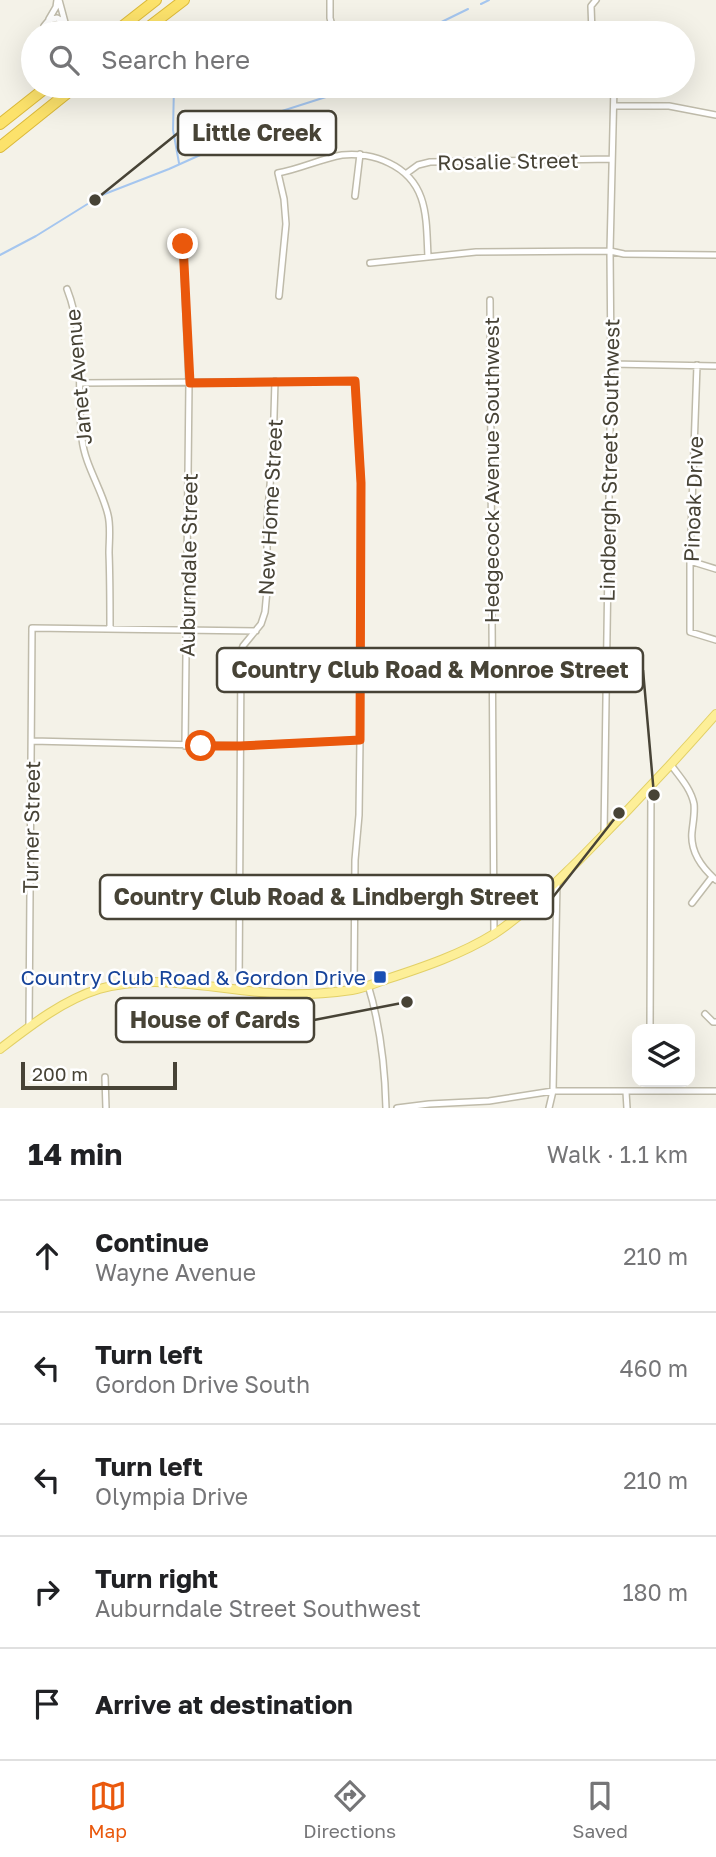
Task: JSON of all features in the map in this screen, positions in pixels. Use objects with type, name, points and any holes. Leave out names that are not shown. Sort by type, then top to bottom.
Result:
[{"type":"highway","points":[[129,21],[156,0]]},
{"type":"highway","points":[[157,21],[184,0]]},
{"type":"highway","points":[[0,124],[33,98]]},
{"type":"highway","points":[[0,147],[61,98]]},
{"type":"main road","points":[[0,1049],[77,997],[119,984],[167,982],[283,994],[317,994],[368,985],[471,947],[513,920],[557,881],[671,765],[716,714]]},
{"type":"street","points":[[49,20],[58,0]]},
{"type":"street","points":[[58,0],[64,21]]},
{"type":"street","points":[[330,0],[331,21]]},
{"type":"street","points":[[592,21],[591,6],[596,0]]},
{"type":"street","points":[[49,20],[57,18],[62,21]]},
{"type":"street","name":"Lindbergh Street Southwest","points":[[604,835],[614,98]]},
{"type":"street","points":[[614,106],[669,106],[716,115]]},
{"type":"street","points":[[355,196],[360,154]]},
{"type":"street","points":[[279,296],[286,224],[278,173],[332,157],[360,154],[382,159],[407,173],[423,202],[428,257]]},
{"type":"street","name":"Rosalie Street","points":[[407,173],[418,165],[430,162],[612,159]]},
{"type":"street","name":"Auburndale Street","points":[[183,244],[190,383],[185,746]]},
{"type":"street","points":[[370,263],[476,252],[610,251],[624,254],[716,256]]},
{"type":"street","name":"Janet Avenue","points":[[67,289],[76,328],[81,383],[82,442],[109,520],[110,629]]},
{"type":"street","name":"Hedgecock Avenue Southwest","points":[[490,300],[494,934]]},
{"type":"street","points":[[611,364],[716,366]]},
{"type":"street","name":"Pinoak Drive","points":[[697,365],[690,632],[716,640]]},
{"type":"street","name":"New Home Street","points":[[241,652],[261,624],[265,612],[275,381]]},
{"type":"street","points":[[81,383],[355,381],[361,483],[359,815],[355,860],[354,989]]},
{"type":"street","points":[[690,561],[716,569]]},
{"type":"street","name":"Turner Street","points":[[29,1027],[32,628],[110,629]]},
{"type":"street","points":[[110,629],[256,631]]},
{"type":"street","points":[[239,989],[241,631]]},
{"type":"street","points":[[32,741],[240,746],[360,740]]},
{"type":"street","points":[[671,765],[692,797],[693,849],[699,862],[714,878],[692,903]]},
{"type":"street","points":[[650,1024],[651,786]]},
{"type":"street","points":[[549,1108],[553,1091],[557,881]]},
{"type":"street","points":[[368,985],[378,1033],[386,1108]]},
{"type":"street","points":[[705,1014],[716,1022]]},
{"type":"street","points":[[106,1077],[106,1108]]},
{"type":"street","points":[[397,1108],[489,1101],[553,1091],[716,1091]]},
{"type":"street","points":[[626,1091],[627,1108]]},
{"type":"waterway","points":[[481,4],[489,0]]},
{"type":"waterway","points":[[444,21],[468,9]]},
{"type":"waterway","points":[[174,98],[173,130],[179,163]]},
{"type":"waterway","points":[[0,255],[102,195],[218,147],[282,111],[323,98]]},
{"type":"place","name":"Little Creek","points":[[95,200]]},
{"type":"place","name":"Country Club Road & Monroe Street","points":[[654,795]]},
{"type":"place","name":"Country Club Road & Lindbergh Street","points":[[619,813]]},
{"type":"place","name":"Country Club Road & Gordon Drive","points":[[380,977]]},
{"type":"place","name":"House of Cards","points":[[407,1002]]},
{"type":"route","points":[[183,244],[190,383],[355,381],[361,483],[360,740],[201,746]]}]
